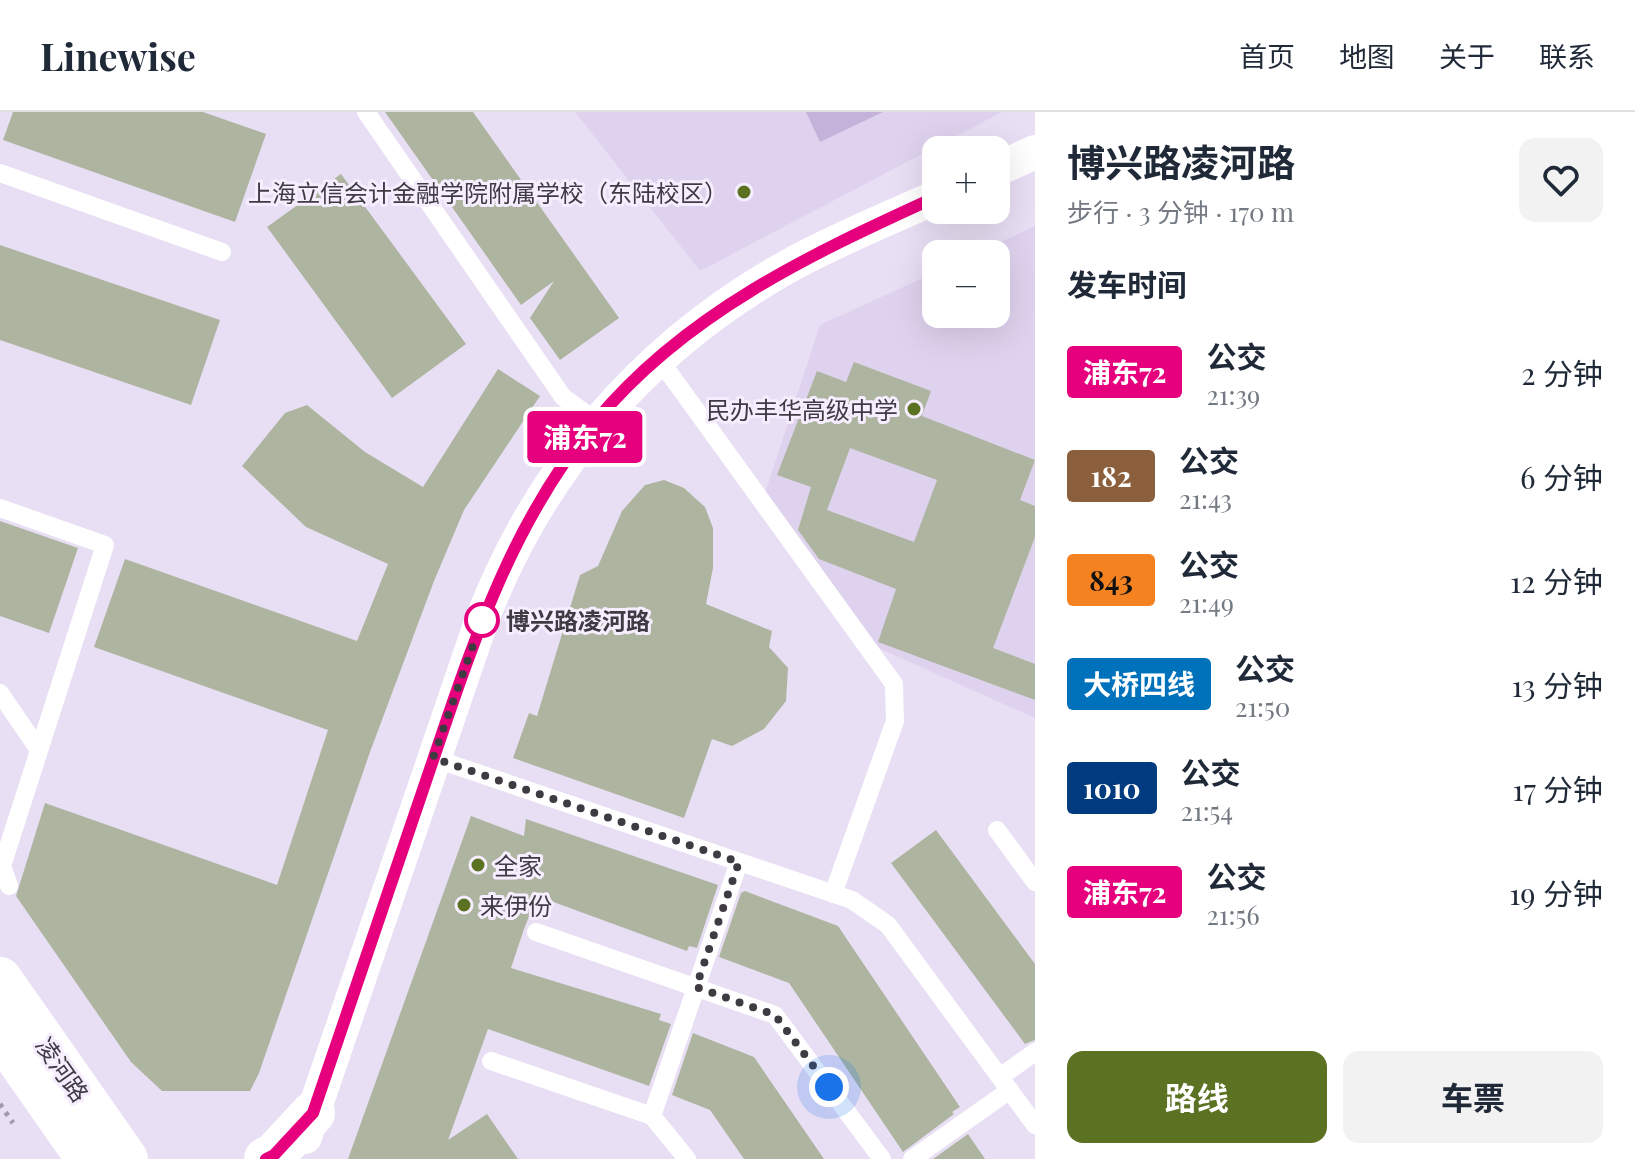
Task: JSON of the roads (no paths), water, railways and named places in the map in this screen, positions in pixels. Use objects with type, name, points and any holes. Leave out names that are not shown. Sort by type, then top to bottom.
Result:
[{"type":"street","points":[[1010,164],[1035,152]]},
{"type":"street","points":[[298,1159],[433,758],[506,562],[544,492],[596,421],[659,359],[717,312],[785,268],[922,204]]},
{"type":"street","name":"凌河路","points":[[0,979],[126,1159]]},
{"type":"street","name":"凌河路","points":[[0,1033],[88,1159]]},
{"type":"street","points":[[266,1159],[274,1155],[313,1113]]},
{"type":"lane","points":[[366,112],[563,397],[596,421]]},
{"type":"lane","points":[[0,173],[222,252]]},
{"type":"lane","points":[[659,359],[894,684],[895,721],[833,894]]},
{"type":"lane","points":[[0,508],[105,545],[2,866],[9,886]]},
{"type":"lane","points":[[0,693],[39,750]]},
{"type":"lane","points":[[433,758],[852,900],[888,925],[1035,1125]]},
{"type":"lane","points":[[997,830],[1035,882]]},
{"type":"lane","points":[[652,1116],[739,862]]},
{"type":"lane","points":[[536,932],[775,1015],[882,1159]]},
{"type":"lane","points":[[912,1159],[1005,1084],[1035,1052]]},
{"type":"lane","points":[[491,1061],[652,1116],[687,1159]]},
{"type":"place","name":"上海立信会计金融学院附属学校（东陆校区）","points":[[744,192]]},
{"type":"place","name":"民办丰华高级中学","points":[[914,409]]},
{"type":"place","name":"博兴路凌河路","points":[[482,620]]},
{"type":"place","name":"全家","points":[[478,865]]},
{"type":"place","name":"来伊份","points":[[464,905]]}]
